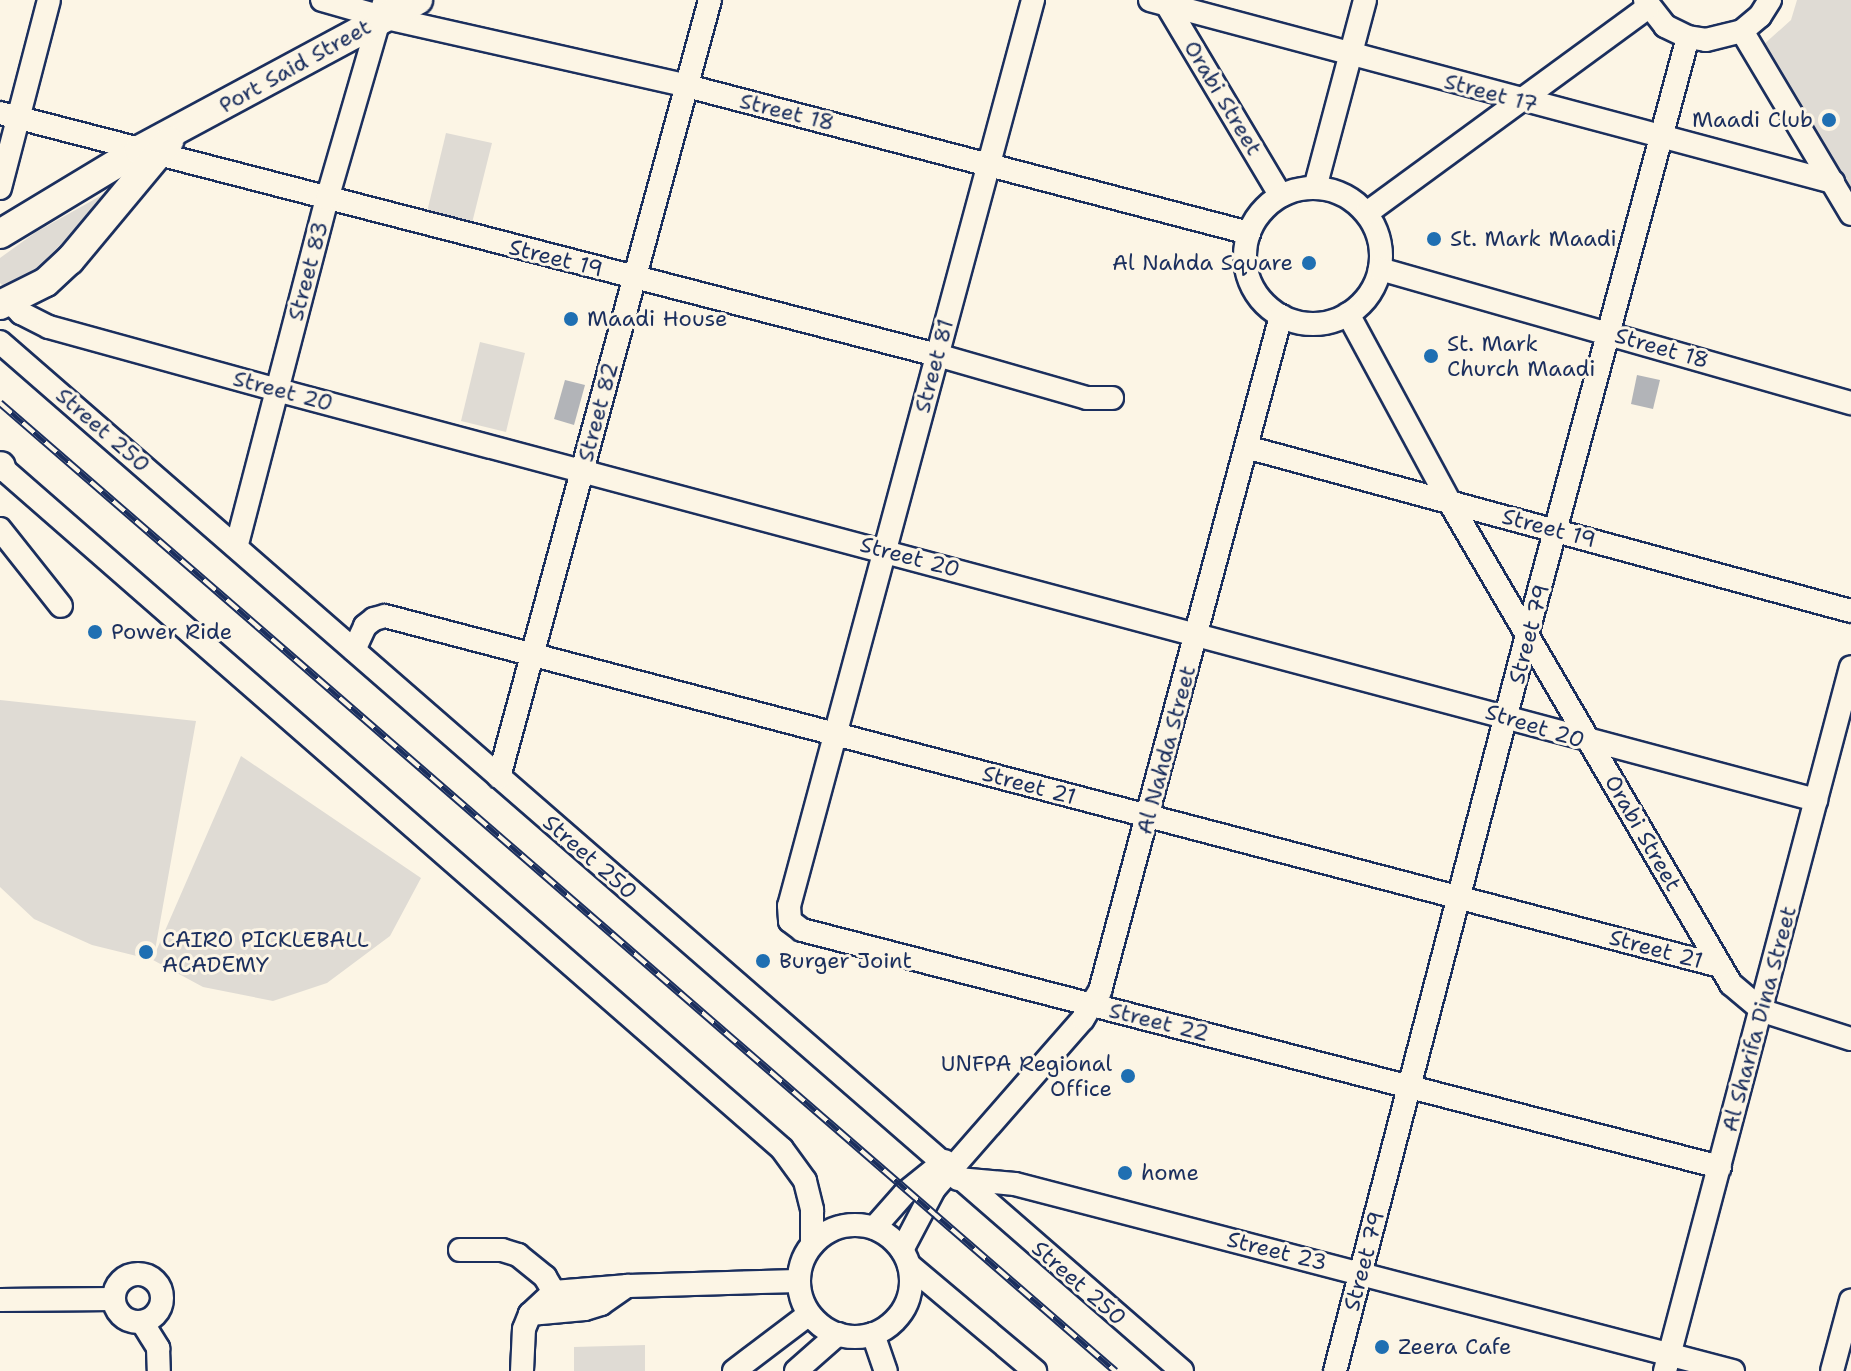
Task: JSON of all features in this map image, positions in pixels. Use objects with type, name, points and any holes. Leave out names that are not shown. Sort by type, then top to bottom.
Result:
[{"type":"main road","name":"Port Said Street","points":[[0,233],[157,146],[383,9],[418,0]]},
{"type":"main road","name":"Port Said Street","points":[[5,304],[46,282],[70,260],[157,146]]},
{"type":"street","points":[[0,188],[9,115],[49,0]]},
{"type":"street","name":"Street 18","points":[[322,0],[383,9],[989,163],[1249,233]]},
{"type":"street","name":"Street 82","points":[[499,777],[710,0]]},
{"type":"street","name":"Street 81","points":[[836,733],[1033,0]]},
{"type":"street","points":[[1315,188],[1365,0]]},
{"type":"street","points":[[1367,213],[1646,3],[1665,26],[1688,37],[1716,39],[1742,31],[1760,16],[1770,0]]},
{"type":"street","name":"Street 17","points":[[1160,2],[1519,101],[1833,182]]},
{"type":"street","name":"Orabi Street","points":[[1160,2],[1281,196]]},
{"type":"street","name":"Street 83","points":[[237,544],[327,199],[383,9]]},
{"type":"street","points":[[1742,31],[1851,214]]},
{"type":"street","name":"Street 79","points":[[1335,1371],[1527,635],[1558,530],[1688,37]]},
{"type":"street","name":"Street 19","points":[[9,115],[157,146],[327,199],[937,355],[1087,398],[1112,398]]},
{"type":"street","points":[[1315,188],[1343,195],[1367,213],[1381,250],[1380,269],[1368,295],[1348,314],[1326,323],[1303,323],[1281,316],[1253,289],[1245,252],[1249,233],[1257,218],[1281,196],[1315,188]]},
{"type":"street","name":"Street 18","points":[[1380,269],[1851,403]]},
{"type":"street","name":"Street 20","points":[[5,304],[49,327],[277,390],[1816,800]]},
{"type":"street","name":"Orabi Street","points":[[1348,314],[1450,503],[1731,984],[1763,1011],[1851,1039]]},
{"type":"street","name":"Al Nahda Street","points":[[905,1258],[922,1208],[949,1171],[1093,1005],[1105,974],[1281,316]]},
{"type":"street","name":"Street 250","points":[[0,342],[237,544],[949,1171],[1182,1371]]},
{"type":"street","name":"Street 19","points":[[1246,447],[1851,611]]},
{"type":"street","points":[[0,466],[782,1149],[805,1181],[812,1210],[812,1245]]},
{"type":"street","points":[[0,529],[61,606]]},
{"type":"street","name":"Street 21","points":[[354,650],[365,626],[385,616],[1720,966]]},
{"type":"street","name":"Al Sharifa Dina Street","points":[[1667,1362],[1763,1011],[1851,667]]},
{"type":"street","name":"Street 22","points":[[836,733],[788,911],[793,925],[1720,1167]]},
{"type":"street","name":"Al Nahda Street","points":[[874,1228],[905,1193],[949,1171]]},
{"type":"street","name":"Street 23","points":[[949,1171],[1006,1181],[1361,1272],[1667,1362],[1733,1371]]},
{"type":"street","points":[[905,1258],[911,1279],[904,1307],[885,1328],[873,1334],[838,1334],[809,1314],[798,1281],[802,1262],[812,1245],[840,1226],[874,1228],[1035,1371]]},
{"type":"street","points":[[460,1250],[502,1250],[518,1255],[563,1297],[601,1304],[628,1286],[798,1281]]},
{"type":"street","points":[[142,1322],[158,1311],[162,1302],[157,1283],[139,1274],[129,1275],[121,1281],[114,1299],[123,1317],[142,1322],[158,1348],[159,1371]]},
{"type":"street","points":[[522,1371],[524,1329],[530,1314],[563,1297]]},
{"type":"street","points":[[0,1300],[114,1299]]},
{"type":"street","points":[[1832,1371],[1851,1300]]},
{"type":"street","points":[[734,1371],[809,1314]]},
{"type":"street","points":[[796,1371],[838,1334]]},
{"type":"street","points":[[873,1334],[886,1371]]},
{"type":"shaded area","name":"Maadi Club","points":[[1797,0],[1851,0],[1851,193],[1762,46],[1791,20]]},
{"type":"shaded area","points":[[446,133],[492,143],[472,223],[427,212]]},
{"type":"shaded area","points":[[122,184],[56,265],[6,289],[0,283],[0,258],[36,232]]},
{"type":"shaded area","points":[[480,342],[525,353],[506,432],[461,421]]},
{"type":"shaded area","points":[[1637,375],[1660,380],[1653,409],[1631,404]]},
{"type":"shaded area","points":[[565,380],[585,385],[574,425],[554,419]]},
{"type":"shaded area","points":[[0,700],[196,721],[154,956],[241,756],[421,878],[390,936],[327,983],[273,1001],[203,987],[153,960],[92,945],[34,919],[0,887]]},
{"type":"shaded area","points":[[645,1345],[645,1371],[574,1371],[574,1347]]},
{"type":"railway","points":[[0,403],[1115,1371]]},
{"type":"place","name":"Maadi Club","points":[[1829,120]]},
{"type":"place","name":"St. Mark Maadi","points":[[1434,239]]},
{"type":"place","name":"Al Nahda Square","points":[[1309,263]]},
{"type":"place","name":"Maadi House","points":[[571,319]]},
{"type":"place","name":"St. Mark Church Maadi","points":[[1431,356]]},
{"type":"place","name":"Power Ride","points":[[95,632]]},
{"type":"place","name":"CAIRO PICKLEBALL ACADEMY","points":[[146,952]]},
{"type":"place","name":"Burger Joint","points":[[763,961]]},
{"type":"place","name":"UNFPA Regional Office","points":[[1128,1076]]},
{"type":"place","name":"home","points":[[1125,1173]]},
{"type":"place","name":"Zeera Cafe","points":[[1382,1347]]}]
